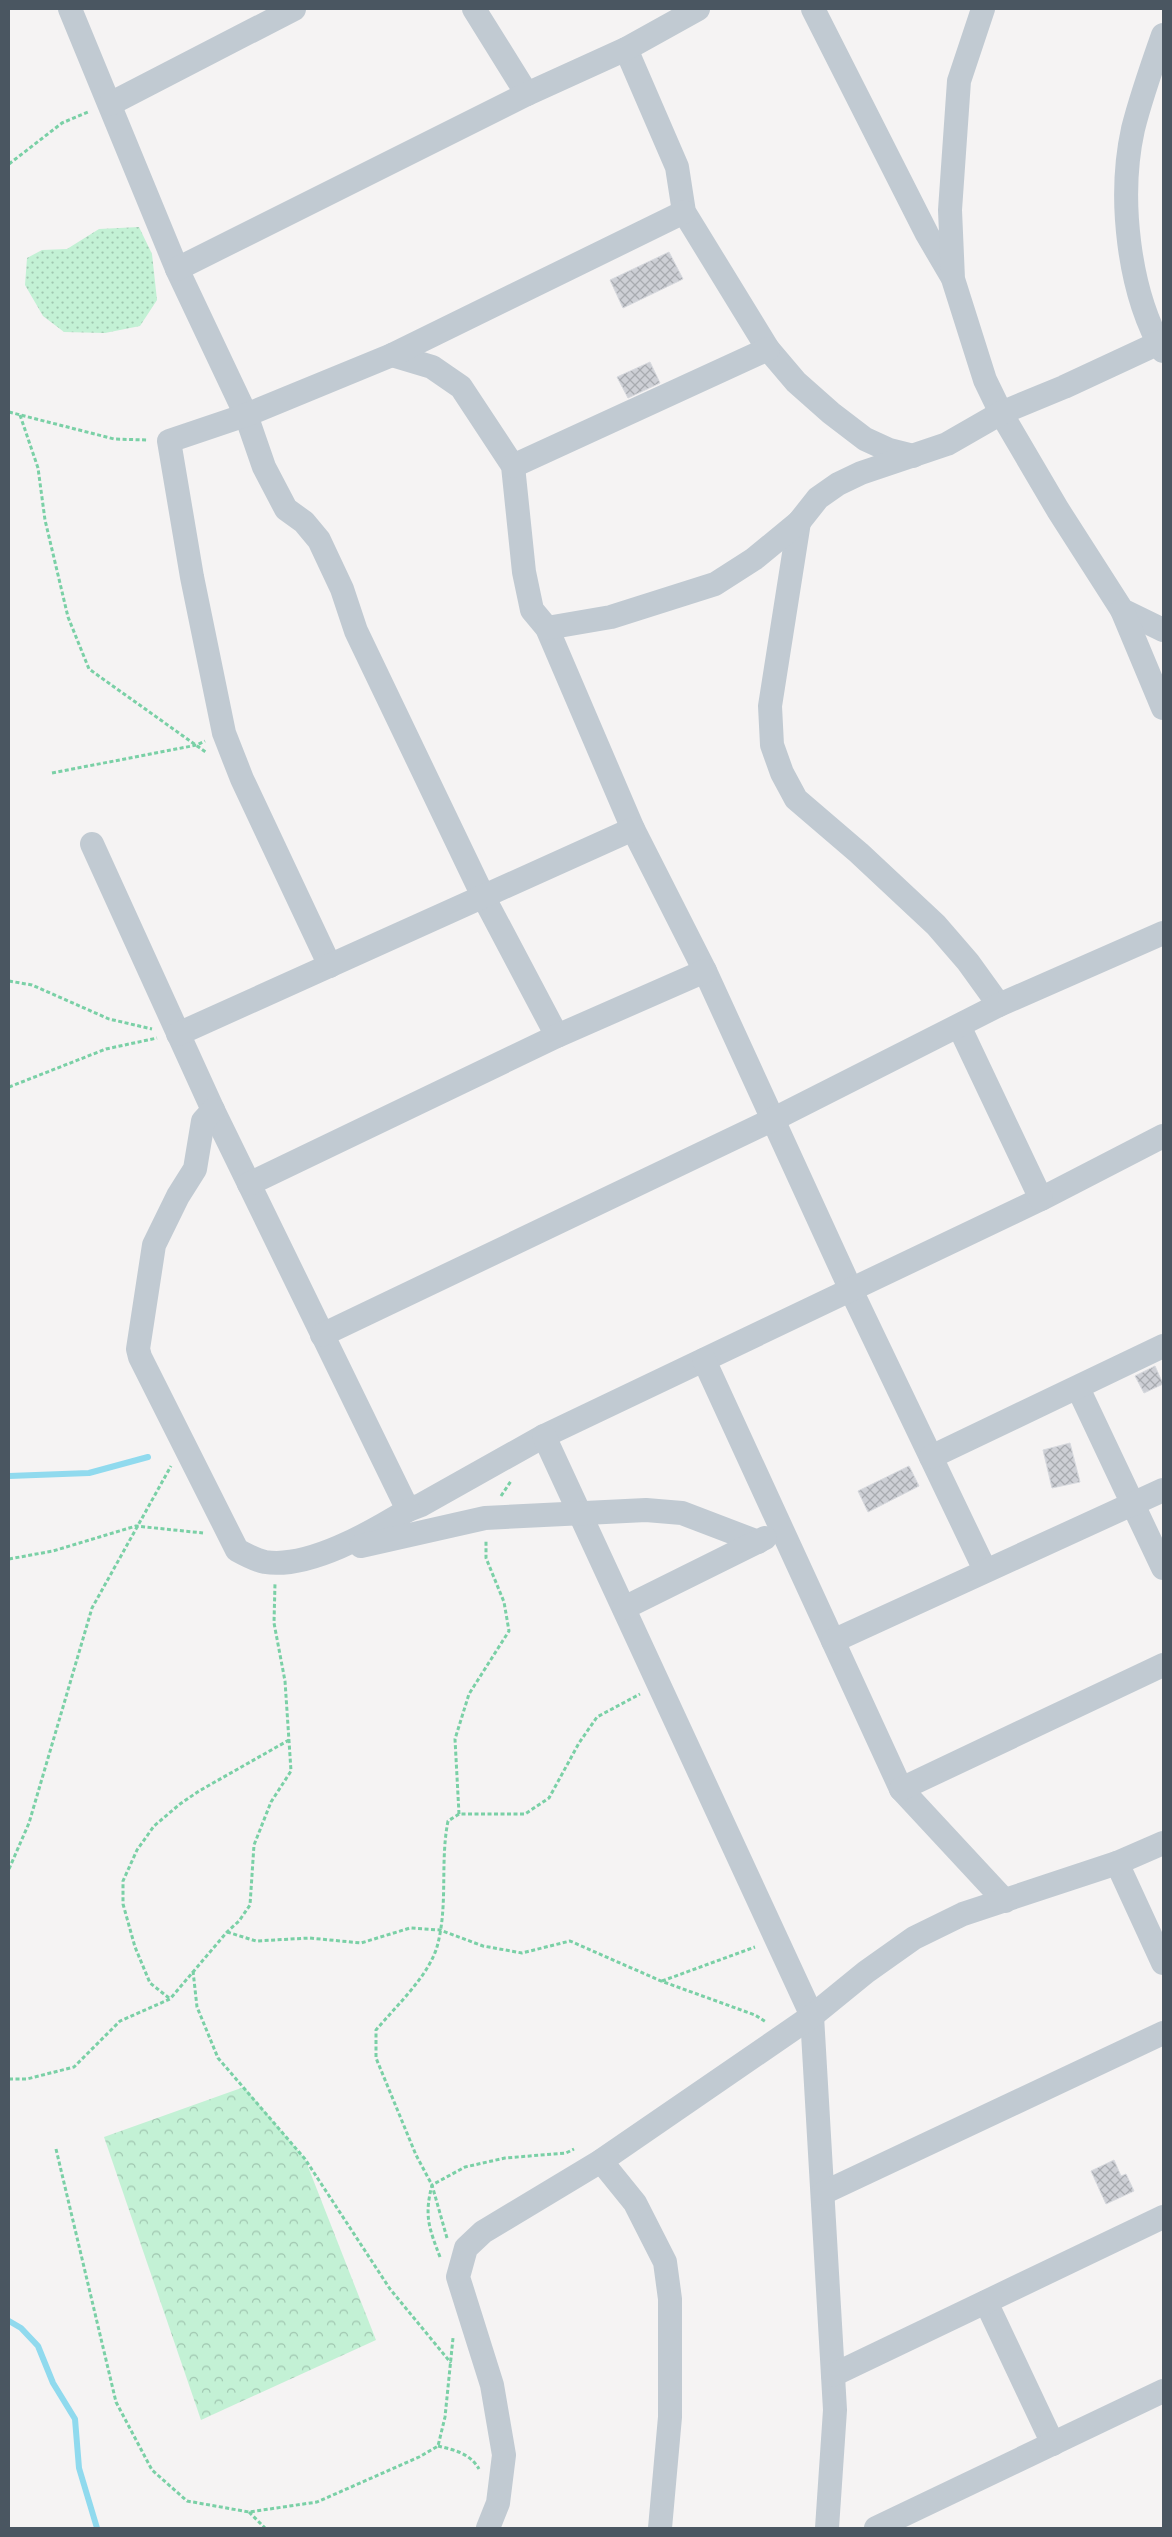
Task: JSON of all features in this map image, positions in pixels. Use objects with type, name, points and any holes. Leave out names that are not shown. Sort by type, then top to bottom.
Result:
[{"type":"street","points":[[70,9],[177,269],[246,415],[264,467],[286,509],[304,522],[319,540],[342,589],[356,631],[483,896],[557,1036]]},
{"type":"street","points":[[110,104],[294,9]]},
{"type":"street","points":[[474,9],[527,94]]},
{"type":"street","points":[[177,269],[527,94],[626,49],[698,9]]},
{"type":"street","points":[[813,9],[927,234],[953,279],[985,380],[1001,413],[1058,510],[1122,610],[1163,708]]},
{"type":"street","points":[[953,279],[950,210],[959,80],[983,9]]},
{"type":"street","points":[[547,628],[612,617],[715,584],[754,559],[799,522],[818,498],[838,484],[861,472],[947,444],[1001,413],[1162,345],[1139,292],[1129,239],[1126,184],[1133,130],[1163,35]]},
{"type":"street","points":[[626,49],[677,167],[684,212],[768,349],[808,392],[865,438],[889,450],[913,456]]},
{"type":"street","points":[[330,966],[242,779],[224,733],[168,441],[246,415],[392,355],[684,212]]},
{"type":"street","points":[[513,466],[768,349]]},
{"type":"street","points":[[392,355],[432,366],[461,386],[513,466],[526,582],[532,610],[547,628],[633,829],[705,971],[851,1290],[985,1570]]},
{"type":"street","points":[[799,522],[770,706],[772,745],[782,773],[796,799],[859,853],[936,925],[968,962],[999,1005]]},
{"type":"street","points":[[1122,610],[1163,630]]},
{"type":"street","points":[[178,1034],[633,829]]},
{"type":"street","points":[[92,844],[213,1110],[408,1510]]},
{"type":"street","points":[[322,1335],[772,1120],[999,1005],[1163,933]]},
{"type":"street","points":[[249,1184],[557,1036],[705,971]]},
{"type":"street","points":[[959,1026],[1041,1199]]},
{"type":"street","points":[[213,1110],[203,1121],[195,1168],[178,1196],[154,1245],[138,1349],[140,1357],[237,1550],[258,1560],[315,1561],[374,1542],[485,1518],[646,1510],[682,1513],[758,1542]]},
{"type":"street","points":[[287,1561],[344,1545],[408,1510],[421,1505],[544,1436],[1041,1199],[1163,1136]]},
{"type":"street","points":[[931,1457],[1163,1346]]},
{"type":"street","points":[[704,1360],[900,1789],[1005,1901]]},
{"type":"street","points":[[1078,1388],[1163,1568]]},
{"type":"street","points":[[544,1436],[582,1514],[812,2016],[835,2410],[827,2528]]},
{"type":"street","points":[[833,1640],[1163,1490]]},
{"type":"street","points":[[624,1608],[758,1542],[782,1528]]},
{"type":"street","points":[[900,1789],[1163,1665]]},
{"type":"street","points":[[488,2528],[498,2503],[504,2455],[492,2385],[458,2277],[466,2248],[483,2232],[602,2161],[812,2016],[866,1972],[914,1938],[963,1914],[1117,1863],[1163,1843]]},
{"type":"street","points":[[1117,1863],[1163,1963]]},
{"type":"street","points":[[823,2193],[1163,2033]]},
{"type":"street","points":[[602,2161],[635,2203],[665,2262],[670,2299],[670,2417],[660,2528]]},
{"type":"street","points":[[833,2375],[1163,2217]]},
{"type":"street","points":[[986,2302],[1053,2444]]},
{"type":"street","points":[[876,2528],[1163,2391]]},
{"type":"path","points":[[9,164],[62,123],[110,104]]},
{"type":"path","points":[[9,412],[114,438],[168,441]]},
{"type":"path","points":[[20,415],[38,468],[45,520],[68,618],[88,669],[212,756]]},
{"type":"path","points":[[52,773],[197,745],[224,733]]},
{"type":"path","points":[[9,981],[32,985],[109,1019],[178,1034]]},
{"type":"path","points":[[9,1087],[106,1049],[178,1034]]},
{"type":"path","points":[[9,1869],[29,1823],[92,1608],[136,1526],[184,1444]]},
{"type":"path","points":[[459,1814],[455,1739],[469,1694],[509,1631],[504,1602],[486,1558],[485,1518]]},
{"type":"path","points":[[9,1560],[53,1551],[136,1526],[200,1531],[207,1535]]},
{"type":"path","points":[[9,2080],[28,2079],[74,2067],[120,2021],[170,1998],[227,1932],[239,1921],[250,1905],[254,1845],[271,1802],[291,1772],[285,1681],[274,1623],[287,1561]]},
{"type":"path","points":[[448,2240],[432,2185],[416,2155],[376,2058],[376,2030],[426,1970],[438,1944],[444,1843],[448,1821],[459,1814],[525,1814],[549,1798],[579,1743],[597,1717],[659,1683]]},
{"type":"path","points":[[170,1998],[150,1984],[135,1947],[123,1904],[123,1881],[137,1850],[154,1826],[199,1791],[289,1740]]},
{"type":"path","points":[[227,1932],[256,1941],[310,1938],[361,1944],[410,1928],[440,1930],[484,1946],[522,1953],[570,1941],[661,1981],[755,2015],[770,2025]]},
{"type":"path","points":[[661,1981],[777,1939]]},
{"type":"path","points":[[193,1970],[197,2007],[218,2058],[305,2159],[390,2289],[451,2363]]},
{"type":"path","points":[[441,2259],[428,2225],[427,2205],[432,2185],[465,2167],[504,2158],[566,2153],[582,2146]]},
{"type":"path","points":[[56,2149],[116,2402],[152,2470],[187,2501],[249,2512],[317,2502],[419,2457],[438,2446],[459,2452],[474,2460],[498,2503]]},
{"type":"path","points":[[438,2446],[451,2363],[453,2332]]},
{"type":"path","points":[[249,2512],[265,2528]]},
{"type":"green space","points":[[139,227],[152,254],[157,300],[140,326],[105,333],[64,332],[43,316],[25,285],[27,258],[42,250],[67,249],[99,229]]},
{"type":"green space","points":[[244,2087],[305,2159],[376,2340],[201,2420],[104,2137]]},
{"type":"building","points":[[669,252],[683,279],[623,308],[610,280]]},
{"type":"building","points":[[650,362],[660,383],[628,398],[617,377]]},
{"type":"building","points":[[1155,1366],[1163,1384],[1144,1393],[1135,1376]]},
{"type":"building","points":[[1070,1443],[1080,1482],[1052,1488],[1043,1450]]},
{"type":"building","points":[[909,1466],[919,1486],[868,1512],[858,1491]]},
{"type":"building","points":[[1114,2160],[1121,2176],[1126,2174],[1134,2191],[1106,2204],[1091,2171]]},
{"type":"waterway","points":[[9,1476],[89,1473],[148,1457]]},
{"type":"waterway","points":[[9,2321],[21,2328],[38,2346],[53,2383],[75,2419],[79,2468],[97,2528]]}]
